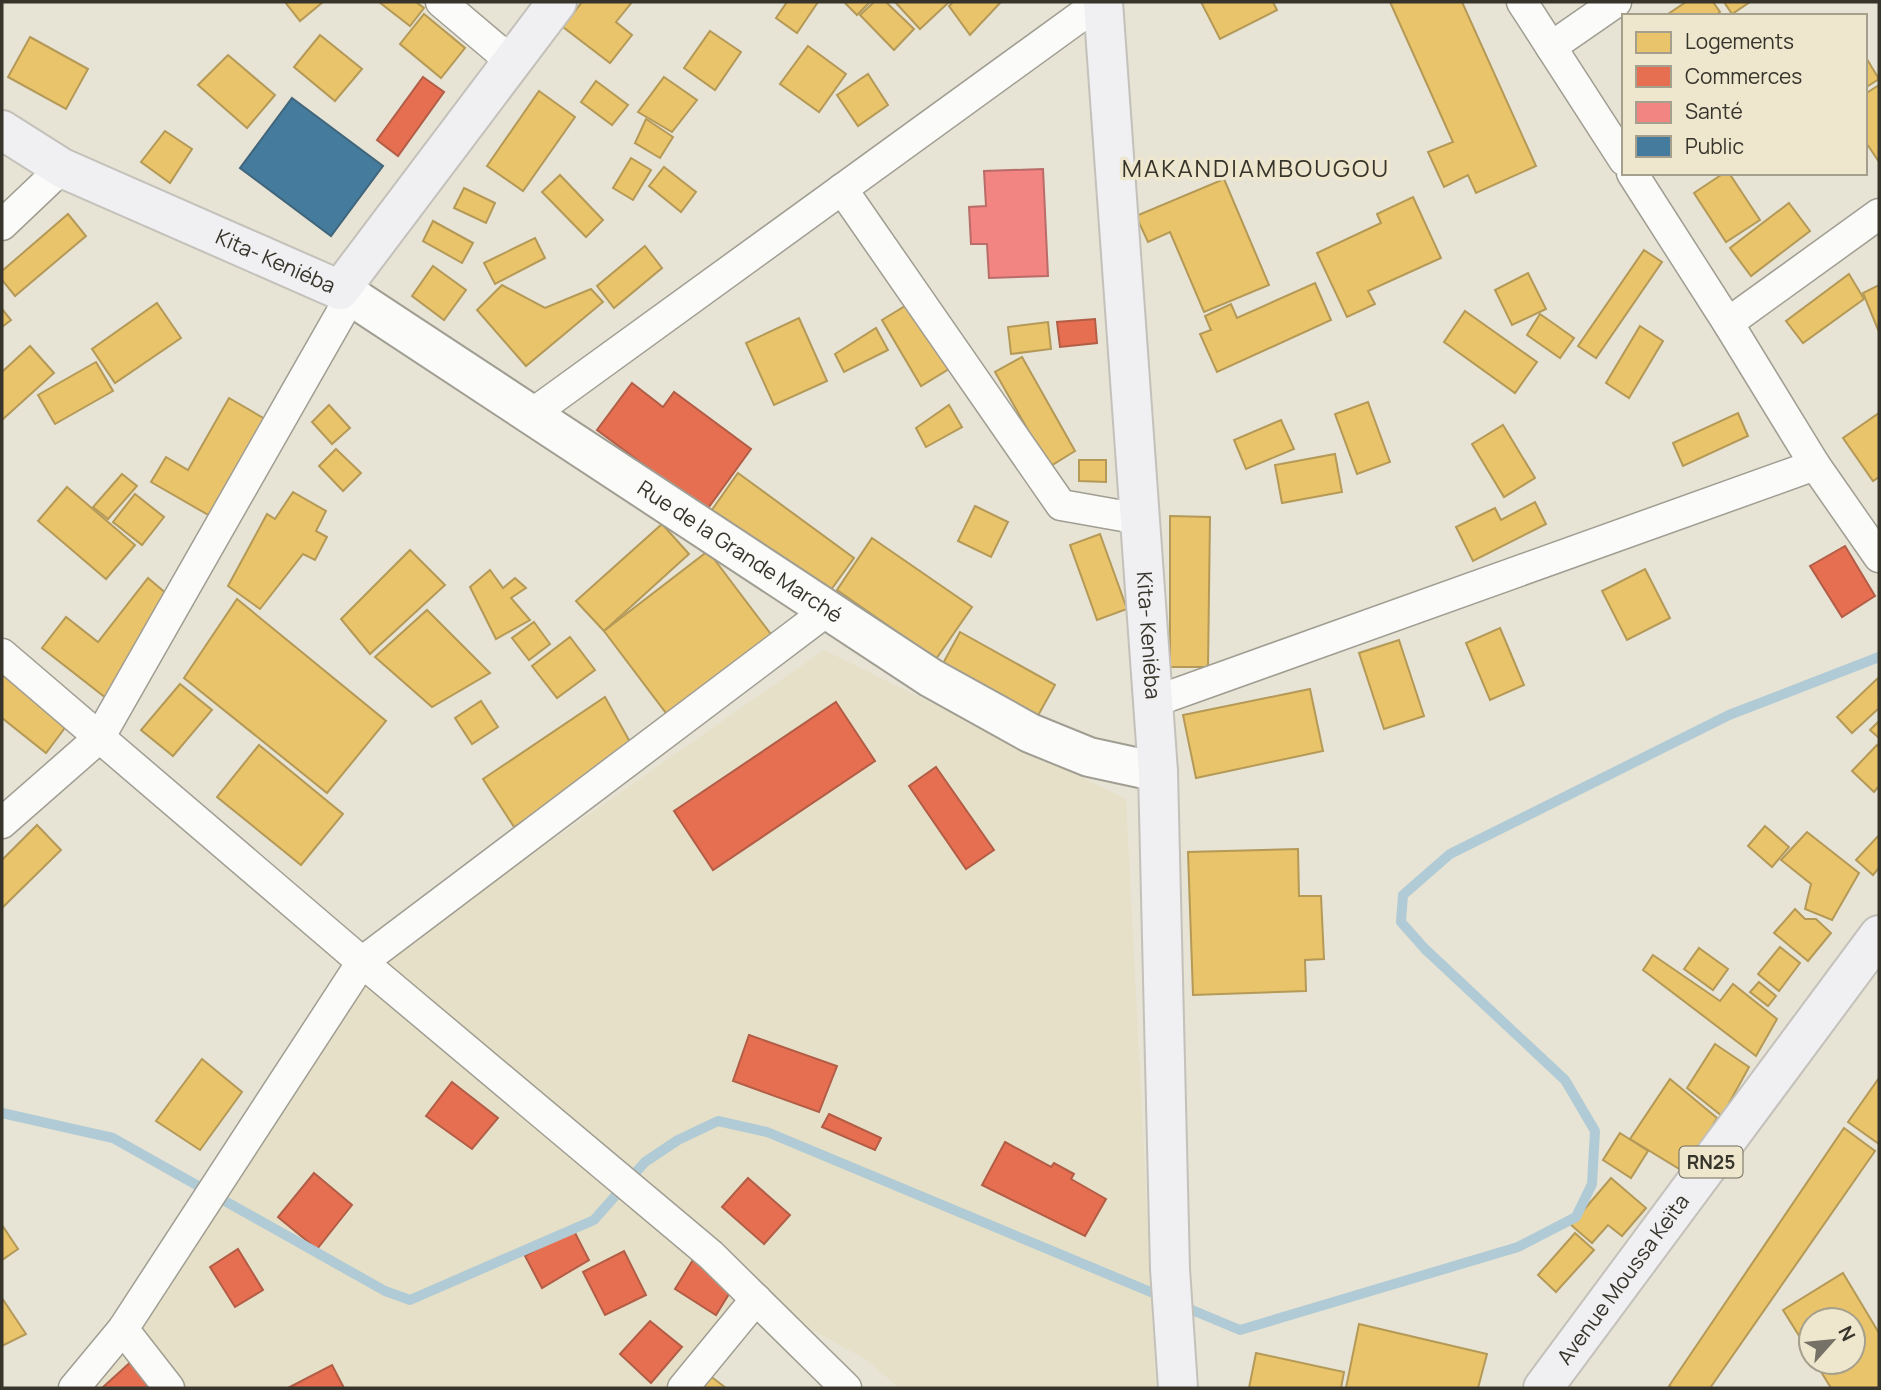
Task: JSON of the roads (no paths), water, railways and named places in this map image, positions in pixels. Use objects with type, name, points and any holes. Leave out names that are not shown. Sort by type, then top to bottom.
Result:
[{"type":"main road","name":"Kita- Keniéba","points":[[2,130],[62,168],[345,293],[557,2]]},
{"type":"main road","name":"Kita- Keniéba","points":[[1101,2],[1158,772],[1170,1269],[1178,1388]]},
{"type":"main road","name":"Rue de la Grande Marché","points":[[345,293],[932,678],[1030,733],[1089,757],[1158,772]]},
{"type":"main road","name":"Avenue Moussa Keïta","points":[[1543,1388],[1879,935]]},
{"type":"street","points":[[442,2],[512,62]]},
{"type":"street","points":[[532,414],[1101,2]]},
{"type":"street","points":[[1522,2],[1622,157]]},
{"type":"street","points":[[1551,47],[1616,2]]},
{"type":"street","points":[[2,225],[62,168]]},
{"type":"street","points":[[1633,175],[1815,465],[1879,557]]},
{"type":"street","points":[[842,189],[1061,505],[1140,519]]},
{"type":"street","points":[[1728,323],[1879,214]]},
{"type":"street","points":[[2,823],[99,738],[345,293]]},
{"type":"street","points":[[1153,702],[1815,465]]},
{"type":"street","points":[[74,1388],[123,1329],[362,961],[828,610]]},
{"type":"street","points":[[2,654],[711,1255],[846,1388]]},
{"type":"street","points":[[683,1388],[756,1299]]},
{"type":"street","points":[[123,1329],[169,1388]]},
{"type":"waterway","points":[[1180,1305],[1240,1330],[1518,1247],[1576,1217],[1592,1184],[1595,1131],[1565,1080],[1425,949],[1401,922],[1403,895],[1450,854],[1729,715],[1879,657]]},
{"type":"waterway","points":[[2,1113],[113,1138],[385,1291],[410,1300],[594,1220],[645,1162],[678,1140],[718,1121],[767,1132],[1165,1298]]},
{"type":"district","name":"MAKANDIAMBOUGOU","points":[[1256,169]]}]
